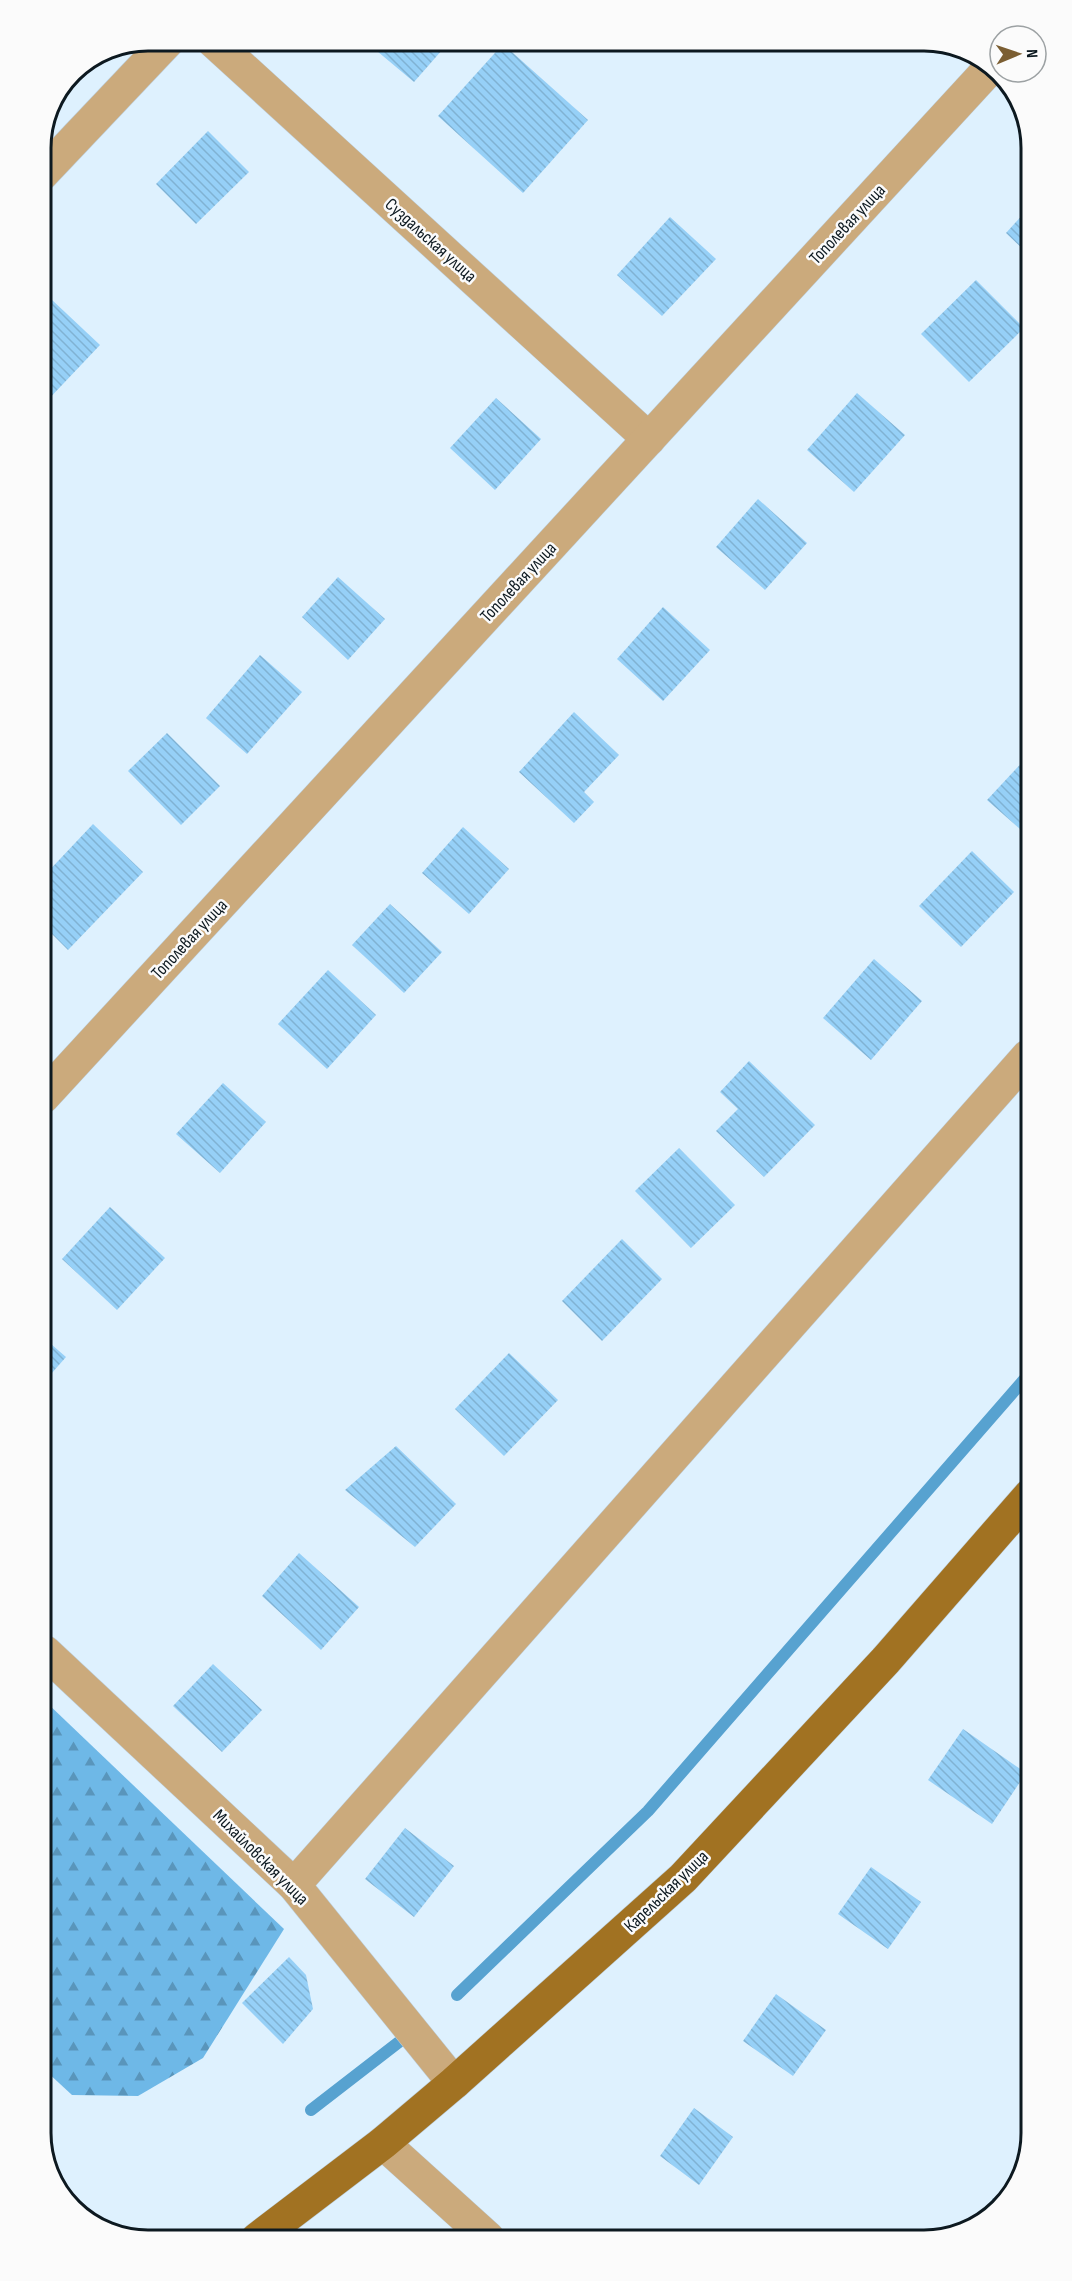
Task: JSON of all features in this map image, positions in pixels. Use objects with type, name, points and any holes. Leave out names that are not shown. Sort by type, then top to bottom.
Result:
[{"type":"main road","name":"Карельская улица","points":[[270,2230],[383,2143],[454,2083],[683,1878],[886,1660],[1021,1505]]},
{"type":"street","points":[[51,165],[158,51]]},
{"type":"street","name":"Суздальская улица","points":[[225,51],[649,439]]},
{"type":"street","name":"Тополевая улица","points":[[51,1088],[986,73]]},
{"type":"street","points":[[294,1884],[1021,1064]]},
{"type":"street","name":"Михайловская улица","points":[[51,1658],[294,1884],[454,2083]]},
{"type":"street","points":[[383,2143],[479,2230]]},
{"type":"green space","points":[[51,1707],[284,1929],[203,2058],[138,2096],[72,2095],[51,2076]]},
{"type":"building","points":[[377,51],[441,51],[414,82]]},
{"type":"building","points":[[497,51],[511,51],[588,120],[523,193],[438,116]]},
{"type":"building","points":[[208,131],[249,172],[196,224],[156,184]]},
{"type":"building","points":[[1021,216],[1021,247],[1006,233]]},
{"type":"building","points":[[670,217],[716,259],[662,316],[617,275]]},
{"type":"building","points":[[976,280],[1021,325],[1021,331],[969,382],[921,334]]},
{"type":"building","points":[[51,299],[100,345],[51,397]]},
{"type":"building","points":[[857,393],[905,435],[854,492],[807,450]]},
{"type":"building","points":[[496,398],[541,439],[495,490],[450,448]]},
{"type":"building","points":[[758,499],[807,543],[765,590],[716,547]]},
{"type":"building","points":[[338,577],[385,619],[348,660],[302,617]]},
{"type":"building","points":[[663,607],[710,650],[663,701],[617,659]]},
{"type":"building","points":[[260,655],[302,692],[247,754],[206,718]]},
{"type":"building","points":[[574,712],[619,755],[584,792],[594,802],[574,823],[519,772]]},
{"type":"building","points":[[167,733],[220,786],[181,825],[128,771]]},
{"type":"building","points":[[1021,764],[1021,830],[987,800]]},
{"type":"building","points":[[93,824],[143,872],[68,950],[51,933],[51,869]]},
{"type":"building","points":[[463,827],[509,869],[469,914],[422,873]]},
{"type":"building","points":[[972,851],[1014,892],[961,947],[919,906]]},
{"type":"building","points":[[390,904],[442,952],[404,993],[352,945]]},
{"type":"building","points":[[874,959],[922,1001],[871,1060],[823,1018]]},
{"type":"building","points":[[328,970],[376,1015],[327,1069],[278,1024]]},
{"type":"building","points":[[749,1061],[815,1125],[764,1177],[716,1131],[738,1109],[720,1092]]},
{"type":"building","points":[[223,1083],[266,1122],[220,1173],[176,1134]]},
{"type":"building","points":[[679,1148],[735,1205],[691,1248],[635,1191]]},
{"type":"building","points":[[110,1207],[165,1258],[117,1310],[62,1259]]},
{"type":"building","points":[[622,1239],[662,1279],[602,1341],[562,1301]]},
{"type":"building","points":[[51,1344],[66,1357],[51,1374]]},
{"type":"building","points":[[509,1353],[558,1400],[504,1456],[455,1409]]},
{"type":"building","points":[[396,1446],[456,1504],[415,1547],[345,1490]]},
{"type":"building","points":[[299,1553],[359,1607],[321,1650],[262,1596]]},
{"type":"building","points":[[213,1664],[262,1710],[222,1752],[173,1706]]},
{"type":"building","points":[[963,1729],[1021,1770],[1021,1780],[992,1824],[928,1780]]},
{"type":"building","points":[[405,1828],[454,1866],[414,1917],[365,1879]]},
{"type":"building","points":[[871,1867],[921,1902],[888,1949],[838,1914]]},
{"type":"building","points":[[289,1957],[306,1975],[313,2009],[283,2044],[242,2003]]},
{"type":"building","points":[[776,1994],[826,2030],[793,2076],[743,2041]]},
{"type":"building","points":[[694,2108],[733,2137],[699,2185],[660,2156]]},
{"type":"waterway","points":[[457,1995],[648,1811],[1021,1383]]},
{"type":"waterway","points":[[311,2110],[408,2035]]}]
